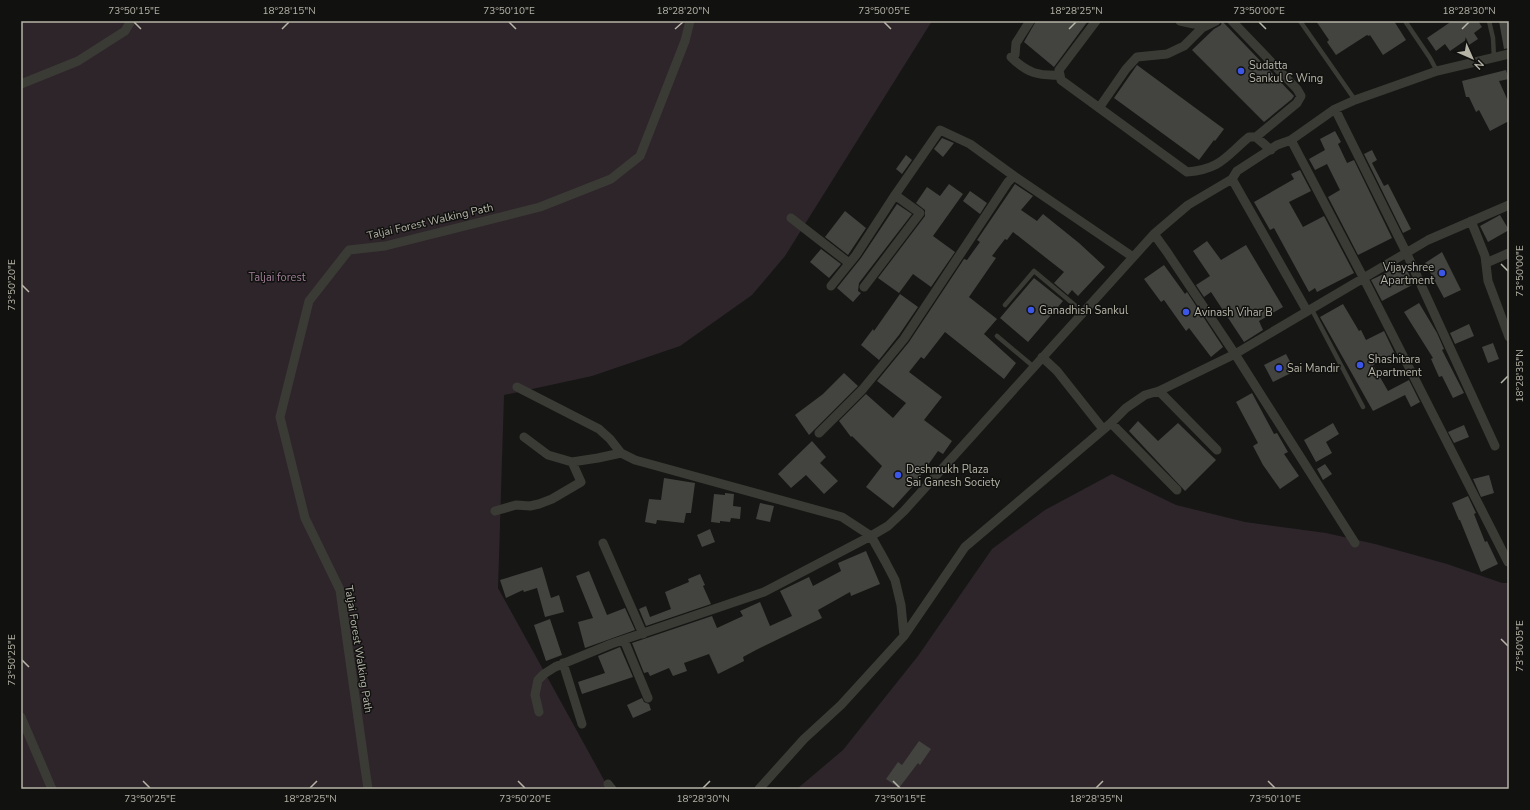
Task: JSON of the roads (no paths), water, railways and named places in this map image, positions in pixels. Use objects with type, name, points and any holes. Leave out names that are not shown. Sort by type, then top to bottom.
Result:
[{"type":"street","points":[[21,84],[78,61],[125,31],[131,21]]},
{"type":"street","name":"Taljai Forest Walking Path","points":[[368,789],[340,590],[305,518],[280,417],[309,301],[349,250],[385,246],[540,207],[611,179],[640,156],[685,41],[690,21]]},
{"type":"street","points":[[1030,21],[1016,43],[1015,55],[1011,57],[1021,66],[1034,73],[1060,75]]},
{"type":"street","points":[[1096,21],[1059,70],[1061,80],[1187,172],[1202,171],[1214,167],[1226,159],[1250,137],[1256,137],[1297,103],[1301,96],[1297,89],[1232,21]]},
{"type":"street","points":[[1180,21],[1194,24],[1206,21]]},
{"type":"street","points":[[1099,108],[1126,69],[1137,57],[1167,54],[1184,46],[1202,28],[1216,21]]},
{"type":"street","points":[[1309,310],[1234,183],[1237,171],[1277,145],[1292,143],[1335,109],[1355,100],[1437,71],[1509,54]]},
{"type":"street","points":[[1335,109],[1406,252],[1495,446]]},
{"type":"street","points":[[831,286],[849,263],[940,130],[970,144],[1014,176],[1133,257]]},
{"type":"street","points":[[1256,137],[1271,150]]},
{"type":"street","points":[[1292,143],[1363,277],[1508,562]]},
{"type":"street","points":[[819,433],[862,390],[904,339],[1008,182],[1014,176]]},
{"type":"street","points":[[539,712],[535,695],[538,680],[544,674],[564,663],[624,640],[764,592],[888,526],[904,511],[1034,367],[1046,360],[1083,312],[1154,234],[1188,206],[1234,183]]},
{"type":"street","points":[[864,287],[920,213],[895,195]]},
{"type":"street","points":[[759,789],[804,739],[841,705],[904,636],[965,547],[1103,430],[1126,408],[1145,395],[1159,391],[1235,354],[1269,335],[1363,277],[1428,240],[1509,205]]},
{"type":"street","points":[[791,218],[849,263]]},
{"type":"street","points":[[1471,221],[1486,263],[1488,281],[1509,337]]},
{"type":"street","points":[[1154,234],[1235,354],[1355,543]]},
{"type":"street","points":[[1486,263],[1509,253]]},
{"type":"street","points":[[1046,360],[1057,371],[1103,430]]},
{"type":"street","points":[[517,387],[599,429],[610,439],[621,453],[635,460],[842,517],[871,536],[895,580],[901,605],[904,636]]},
{"type":"street","points":[[1159,391],[1217,450]]},
{"type":"street","points":[[1111,423],[1177,490]]},
{"type":"street","points":[[524,437],[548,455],[572,462],[621,453]]},
{"type":"street","points":[[495,511],[516,505],[530,506],[539,504],[552,499],[582,482],[572,462]]},
{"type":"street","points":[[603,543],[643,634]]},
{"type":"street","points":[[624,640],[648,698]]},
{"type":"street","points":[[564,663],[582,724]]},
{"type":"street","points":[[21,716],[52,789]]},
{"type":"lane","points":[[1300,21],[1355,100]]},
{"type":"lane","points":[[1405,21],[1437,71]]},
{"type":"lane","points":[[1490,21],[1494,58]]},
{"type":"lane","points":[[1005,305],[1034,271],[1083,312]]},
{"type":"lane","points":[[1309,310],[1363,407]]},
{"type":"lane","points":[[998,336],[1034,367]]},
{"type":"place","name":"Sudatta Sankul C Wing","points":[[1241,71]]},
{"type":"place","name":"Vijayshree Apartment","points":[[1442,273]]},
{"type":"place","name":"Ganadhish Sankul","points":[[1031,310]]},
{"type":"place","name":"Avinash Vihar B","points":[[1186,312]]},
{"type":"place","name":"Shashitara Apartment","points":[[1360,365]]},
{"type":"place","name":"Sai Mandir","points":[[1279,368]]},
{"type":"place","name":"Deshmukh Plaza Sai Ganesh Society","points":[[898,475]]},
{"type":"park label","name":"Taljai forest","points":[[277,277]]}]
